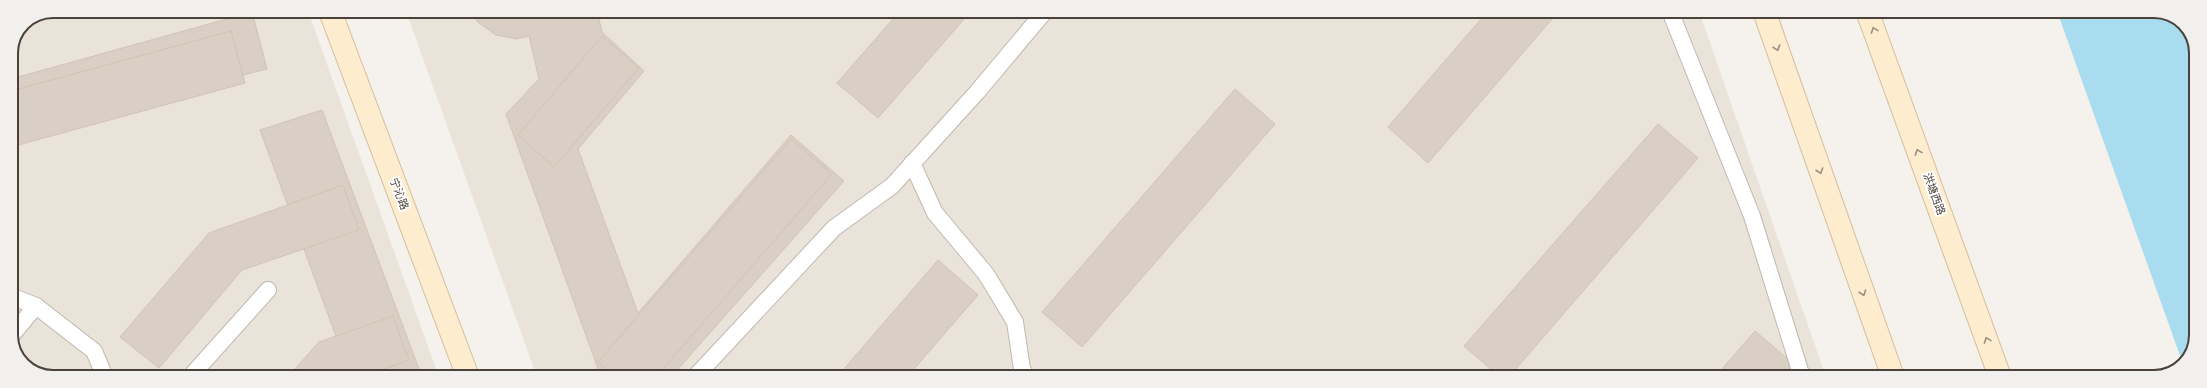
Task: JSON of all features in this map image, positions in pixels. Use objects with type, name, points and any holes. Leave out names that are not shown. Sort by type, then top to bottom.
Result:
[{"type":"main road","name":"宁沁路","points":[[333,18],[465,370]]},
{"type":"main road","points":[[1766,18],[1891,370]]},
{"type":"main road","name":"洪塘西路","points":[[1870,18],[1997,370]]},
{"type":"lane","points":[[702,370],[834,228],[892,186],[978,91],[1039,18]]},
{"type":"lane","points":[[1673,18],[1752,216],[1800,370]]},
{"type":"lane","points":[[912,163],[935,213],[986,274],[1015,322],[1023,370]]},
{"type":"lane","points":[[196,370],[268,290]]},
{"type":"lane","points":[[18,299],[36,306],[94,351],[102,370]]},
{"type":"lane","points":[[18,328],[36,306]]},
{"type":"shaded area","points":[[53,18],[311,18],[436,370],[49,370],[44,369],[28,360],[19,344],[18,337],[18,53],[21,40],[28,28],[40,21]]},
{"type":"shaded area","points":[[409,18],[1701,18],[1824,370],[534,370]]},
{"type":"water","points":[[2059,18],[2158,18],[2175,25],[2180,30],[2188,44],[2189,339],[2181,357]]},
{"type":"building","points":[[230,18],[254,18],[267,69],[18,131],[18,77]]},
{"type":"building","points":[[474,18],[599,18],[602,32],[644,71],[578,149],[638,313],[791,135],[844,181],[677,370],[598,370],[506,114],[539,79],[529,36],[517,39],[496,35]]},
{"type":"building","points":[[894,18],[965,18],[878,118],[837,83]]},
{"type":"building","points":[[1482,18],[1553,18],[1428,163],[1388,127]]},
{"type":"building","points":[[231,31],[245,83],[18,145],[18,89]]},
{"type":"building","points":[[602,36],[639,68],[554,167],[518,135]]},
{"type":"building","points":[[1235,89],[1275,124],[1082,347],[1042,312]]},
{"type":"building","points":[[322,110],[419,370],[348,370],[260,130]]},
{"type":"building","points":[[1658,124],[1698,158],[1515,370],[1492,370],[1464,346]]},
{"type":"building","points":[[791,139],[832,174],[662,370],[607,370],[598,362]]},
{"type":"building","points":[[343,185],[359,230],[242,270],[159,368],[120,337],[209,233]]},
{"type":"building","points":[[938,260],[978,295],[913,370],[843,370]]},
{"type":"building","points":[[393,316],[409,360],[381,370],[294,370],[319,342]]},
{"type":"building","points":[[1755,331],[1796,366],[1792,370],[1721,370]]}]
